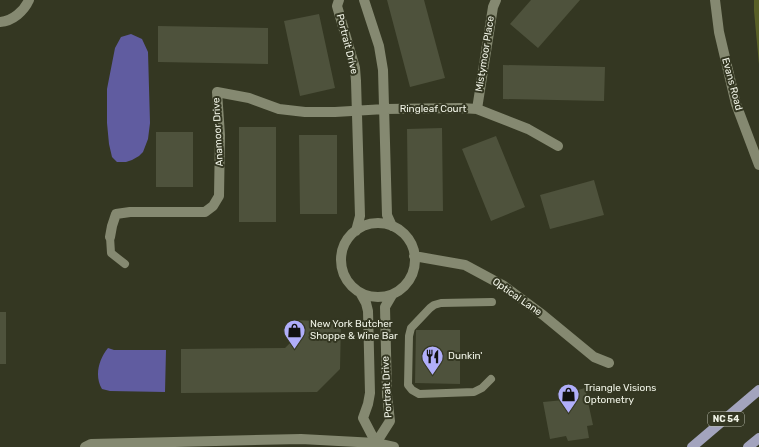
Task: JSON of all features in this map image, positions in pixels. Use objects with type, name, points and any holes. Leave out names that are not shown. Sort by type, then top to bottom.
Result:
[{"type":"main road","name":"NC 54","points":[[692,447],[759,390]]},
{"type":"main road","points":[[748,447],[759,438]]},
{"type":"street","points":[[0,22],[12,18],[21,12],[29,0]]},
{"type":"street","name":"Portrait Drive","points":[[339,0],[337,6],[355,68],[358,110],[360,216],[356,231]]},
{"type":"street","points":[[364,0],[380,52],[383,70],[388,215],[392,226],[404,235],[412,247],[414,256]]},
{"type":"street","name":"Mistymoor Place","points":[[477,109],[492,13],[496,0]]},
{"type":"street","name":"Evans Road","points":[[716,0],[718,32],[734,97],[748,139],[759,165]]},
{"type":"street","name":"Anamoor Drive","points":[[110,237],[116,214],[130,212],[205,212],[213,206],[219,196],[220,135],[217,92],[249,98],[279,109],[305,112],[335,112],[372,109]]},
{"type":"street","name":"Ringleaf Court","points":[[372,109],[477,109],[528,129],[558,146]]},
{"type":"street","name":"Portrait Drive","points":[[376,443],[364,418],[370,393],[368,311],[366,302],[361,294],[348,284],[340,264],[341,252],[348,237],[356,231],[362,227],[378,223],[392,226]]},
{"type":"street","name":"Portrait Drive","points":[[376,443],[390,421],[386,382],[385,307],[392,295],[404,287],[412,275],[414,256]]},
{"type":"street","name":"Optical Lane","points":[[414,256],[465,265],[504,286],[544,315],[594,357],[609,363]]},
{"type":"street","points":[[361,294],[378,298],[392,295]]},
{"type":"street","points":[[85,447],[91,444],[293,439],[376,443],[394,447]]},
{"type":"lane","points":[[110,237],[111,253],[125,264]]},
{"type":"lane","points":[[491,379],[482,388],[474,392],[419,394],[412,390],[408,385],[409,336],[411,328],[434,305],[441,302],[492,302]]},
{"type":"green space","points":[[754,0],[759,0],[759,64],[754,11]]},
{"type":"shaded area","points":[[131,34],[142,39],[148,52],[150,123],[148,139],[143,152],[132,160],[117,162],[112,157],[109,144],[107,123],[107,89],[115,48],[121,37]]},
{"type":"shaded area","points":[[108,348],[114,350],[166,350],[165,392],[110,391],[102,389],[98,379],[98,373],[102,357]]},
{"type":"building","points":[[387,0],[424,0],[445,78],[410,87]]},
{"type":"building","points":[[531,0],[580,0],[538,48],[510,24]]},
{"type":"building","points":[[319,14],[335,88],[300,96],[284,21]]},
{"type":"building","points":[[158,26],[268,28],[268,64],[158,62]]},
{"type":"building","points":[[503,65],[605,67],[604,101],[503,99]]},
{"type":"building","points":[[239,127],[276,127],[276,222],[239,222]]},
{"type":"building","points":[[442,128],[443,211],[408,211],[407,129]]},
{"type":"building","points":[[156,132],[193,132],[193,187],[156,187]]},
{"type":"building","points":[[299,135],[337,135],[337,214],[300,214]]},
{"type":"building","points":[[496,136],[525,207],[491,221],[462,149]]},
{"type":"building","points":[[594,180],[604,215],[550,229],[540,195]]},
{"type":"building","points":[[0,312],[6,312],[6,364],[0,364]]},
{"type":"building","points":[[294,320],[341,322],[340,369],[317,392],[181,393],[181,349],[285,348],[294,339]]},
{"type":"building","points":[[416,330],[460,330],[460,384],[415,383]]},
{"type":"building","name":"Triangle Visions Optometry","points":[[585,388],[593,425],[587,426],[589,438],[568,441],[566,436],[550,439],[543,402],[564,400],[564,394]]},
{"type":"place","name":"New York Butcher Shoppe & Wine Bar","points":[[294,350]]},
{"type":"place","name":"Dunkin'","points":[[432,376]]},
{"type":"place","name":"Triangle Visions Optometry","points":[[568,414]]}]
